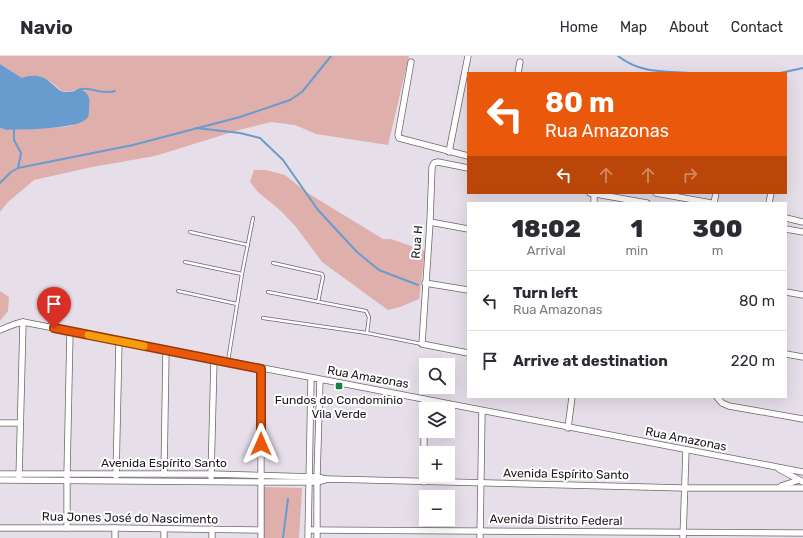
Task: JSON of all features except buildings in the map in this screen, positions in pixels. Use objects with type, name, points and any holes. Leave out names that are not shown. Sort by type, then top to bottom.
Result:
[{"type":"street","name":"Rua H","points":[[422,344],[432,167],[435,162],[441,162],[446,151],[468,56]]},
{"type":"street","points":[[411,62],[398,136],[400,139],[467,156]]},
{"type":"street","points":[[518,72],[520,62]]},
{"type":"street","points":[[441,162],[467,168]]},
{"type":"street","points":[[603,194],[642,202]]},
{"type":"street","points":[[664,194],[706,202]]},
{"type":"street","points":[[787,218],[803,222]]},
{"type":"street","points":[[430,222],[467,229]]},
{"type":"street","points":[[787,229],[803,232]]},
{"type":"street","points":[[425,283],[467,290]]},
{"type":"street","points":[[787,292],[803,295]]},
{"type":"street","points":[[19,477],[23,322]]},
{"type":"street","name":"Rua Amazonas","points":[[0,330],[23,322],[166,351],[424,399],[482,412],[803,472]]},
{"type":"street","points":[[67,528],[70,331]]},
{"type":"street","points":[[116,477],[119,341]]},
{"type":"street","points":[[422,344],[467,354]]},
{"type":"street","points":[[164,474],[166,351]]},
{"type":"street","points":[[787,354],[803,357]]},
{"type":"street","points":[[211,481],[214,360]]},
{"type":"street","points":[[260,538],[261,369]]},
{"type":"street","points":[[308,538],[311,378]]},
{"type":"street","points":[[318,538],[317,479],[320,380]]},
{"type":"street","points":[[568,428],[572,398]]},
{"type":"street","points":[[718,398],[719,401],[726,405],[803,419]]},
{"type":"street","points":[[424,399],[424,446]]},
{"type":"street","points":[[480,538],[482,412]]},
{"type":"street","points":[[0,423],[20,423]]},
{"type":"street","points":[[683,535],[686,450]]},
{"type":"street","points":[[773,466],[802,480]]},
{"type":"street","name":"Avenida Espírito Santo","points":[[0,474],[19,477]]},
{"type":"street","name":"Avenida Espírito Santo","points":[[116,477],[164,474],[261,474],[309,479]]},
{"type":"street","name":"Avenida Espírito Santo","points":[[0,480],[19,477],[116,477],[261,482],[309,479],[419,482]]},
{"type":"street","points":[[775,488],[802,480]]},
{"type":"street","name":"Avenida Espírito Santo","points":[[424,482],[684,488],[803,488]]},
{"type":"street","name":"Rua Jones José do Nascimento","points":[[0,528],[260,530]]},
{"type":"street","points":[[115,528],[115,538]]},
{"type":"street","points":[[164,529],[164,538]]},
{"type":"street","points":[[212,529],[212,538]]},
{"type":"street","name":"Avenida Distrito Federal","points":[[309,530],[480,530],[683,535],[803,533]]},
{"type":"lane","points":[[228,362],[242,274],[253,218]]},
{"type":"lane","points":[[190,232],[248,245]]},
{"type":"lane","points":[[185,262],[242,274]]},
{"type":"lane","points":[[273,263],[322,274],[323,277],[318,302]]},
{"type":"lane","points":[[178,292],[237,304]]},
{"type":"lane","points":[[268,292],[366,311],[369,317],[367,333]]},
{"type":"lane","points":[[263,318],[367,333],[422,344]]},
{"type":"shaded area","points":[[0,56],[409,56],[388,145],[316,134],[295,125],[271,122],[239,130],[155,156],[92,167],[34,180],[8,202],[0,212],[0,128],[7,130],[65,127],[74,125],[76,90],[67,92],[64,91],[59,89],[51,82],[41,78],[22,78],[0,64]]},
{"type":"shaded area","points":[[254,170],[266,170],[285,175],[306,192],[383,239],[391,239],[425,251],[419,299],[388,310],[322,262],[296,227],[281,211],[258,192],[250,182]]},
{"type":"shaded area","points":[[0,291],[9,297],[8,311],[0,321]]},
{"type":"shaded area","points":[[264,487],[302,488],[299,538],[262,538]]},
{"type":"water","points":[[0,64],[22,78],[33,76],[44,78],[63,92],[82,90],[89,98],[88,117],[83,121],[63,127],[7,130],[0,128]]},
{"type":"waterway","points":[[0,183],[11,172],[18,168],[133,145],[240,117],[290,100],[302,92],[331,56]]},
{"type":"waterway","points":[[618,56],[627,62],[644,69],[676,72]]},
{"type":"waterway","points":[[785,72],[803,68]]},
{"type":"waterway","points":[[76,91],[81,89],[105,92],[115,91]]},
{"type":"waterway","points":[[196,128],[240,133],[260,138],[283,160],[318,210],[357,252],[379,270],[418,285]]},
{"type":"waterway","points":[[14,129],[14,140],[21,153],[18,168]]},
{"type":"waterway","points":[[283,538],[288,499]]},
{"type":"slow traffic","points":[[88,335],[144,346]]},
{"type":"place","name":"Fundos do Condominio Vila Verde","points":[[339,386]]},
{"type":"route","points":[[54,328],[261,369],[261,444]]}]
